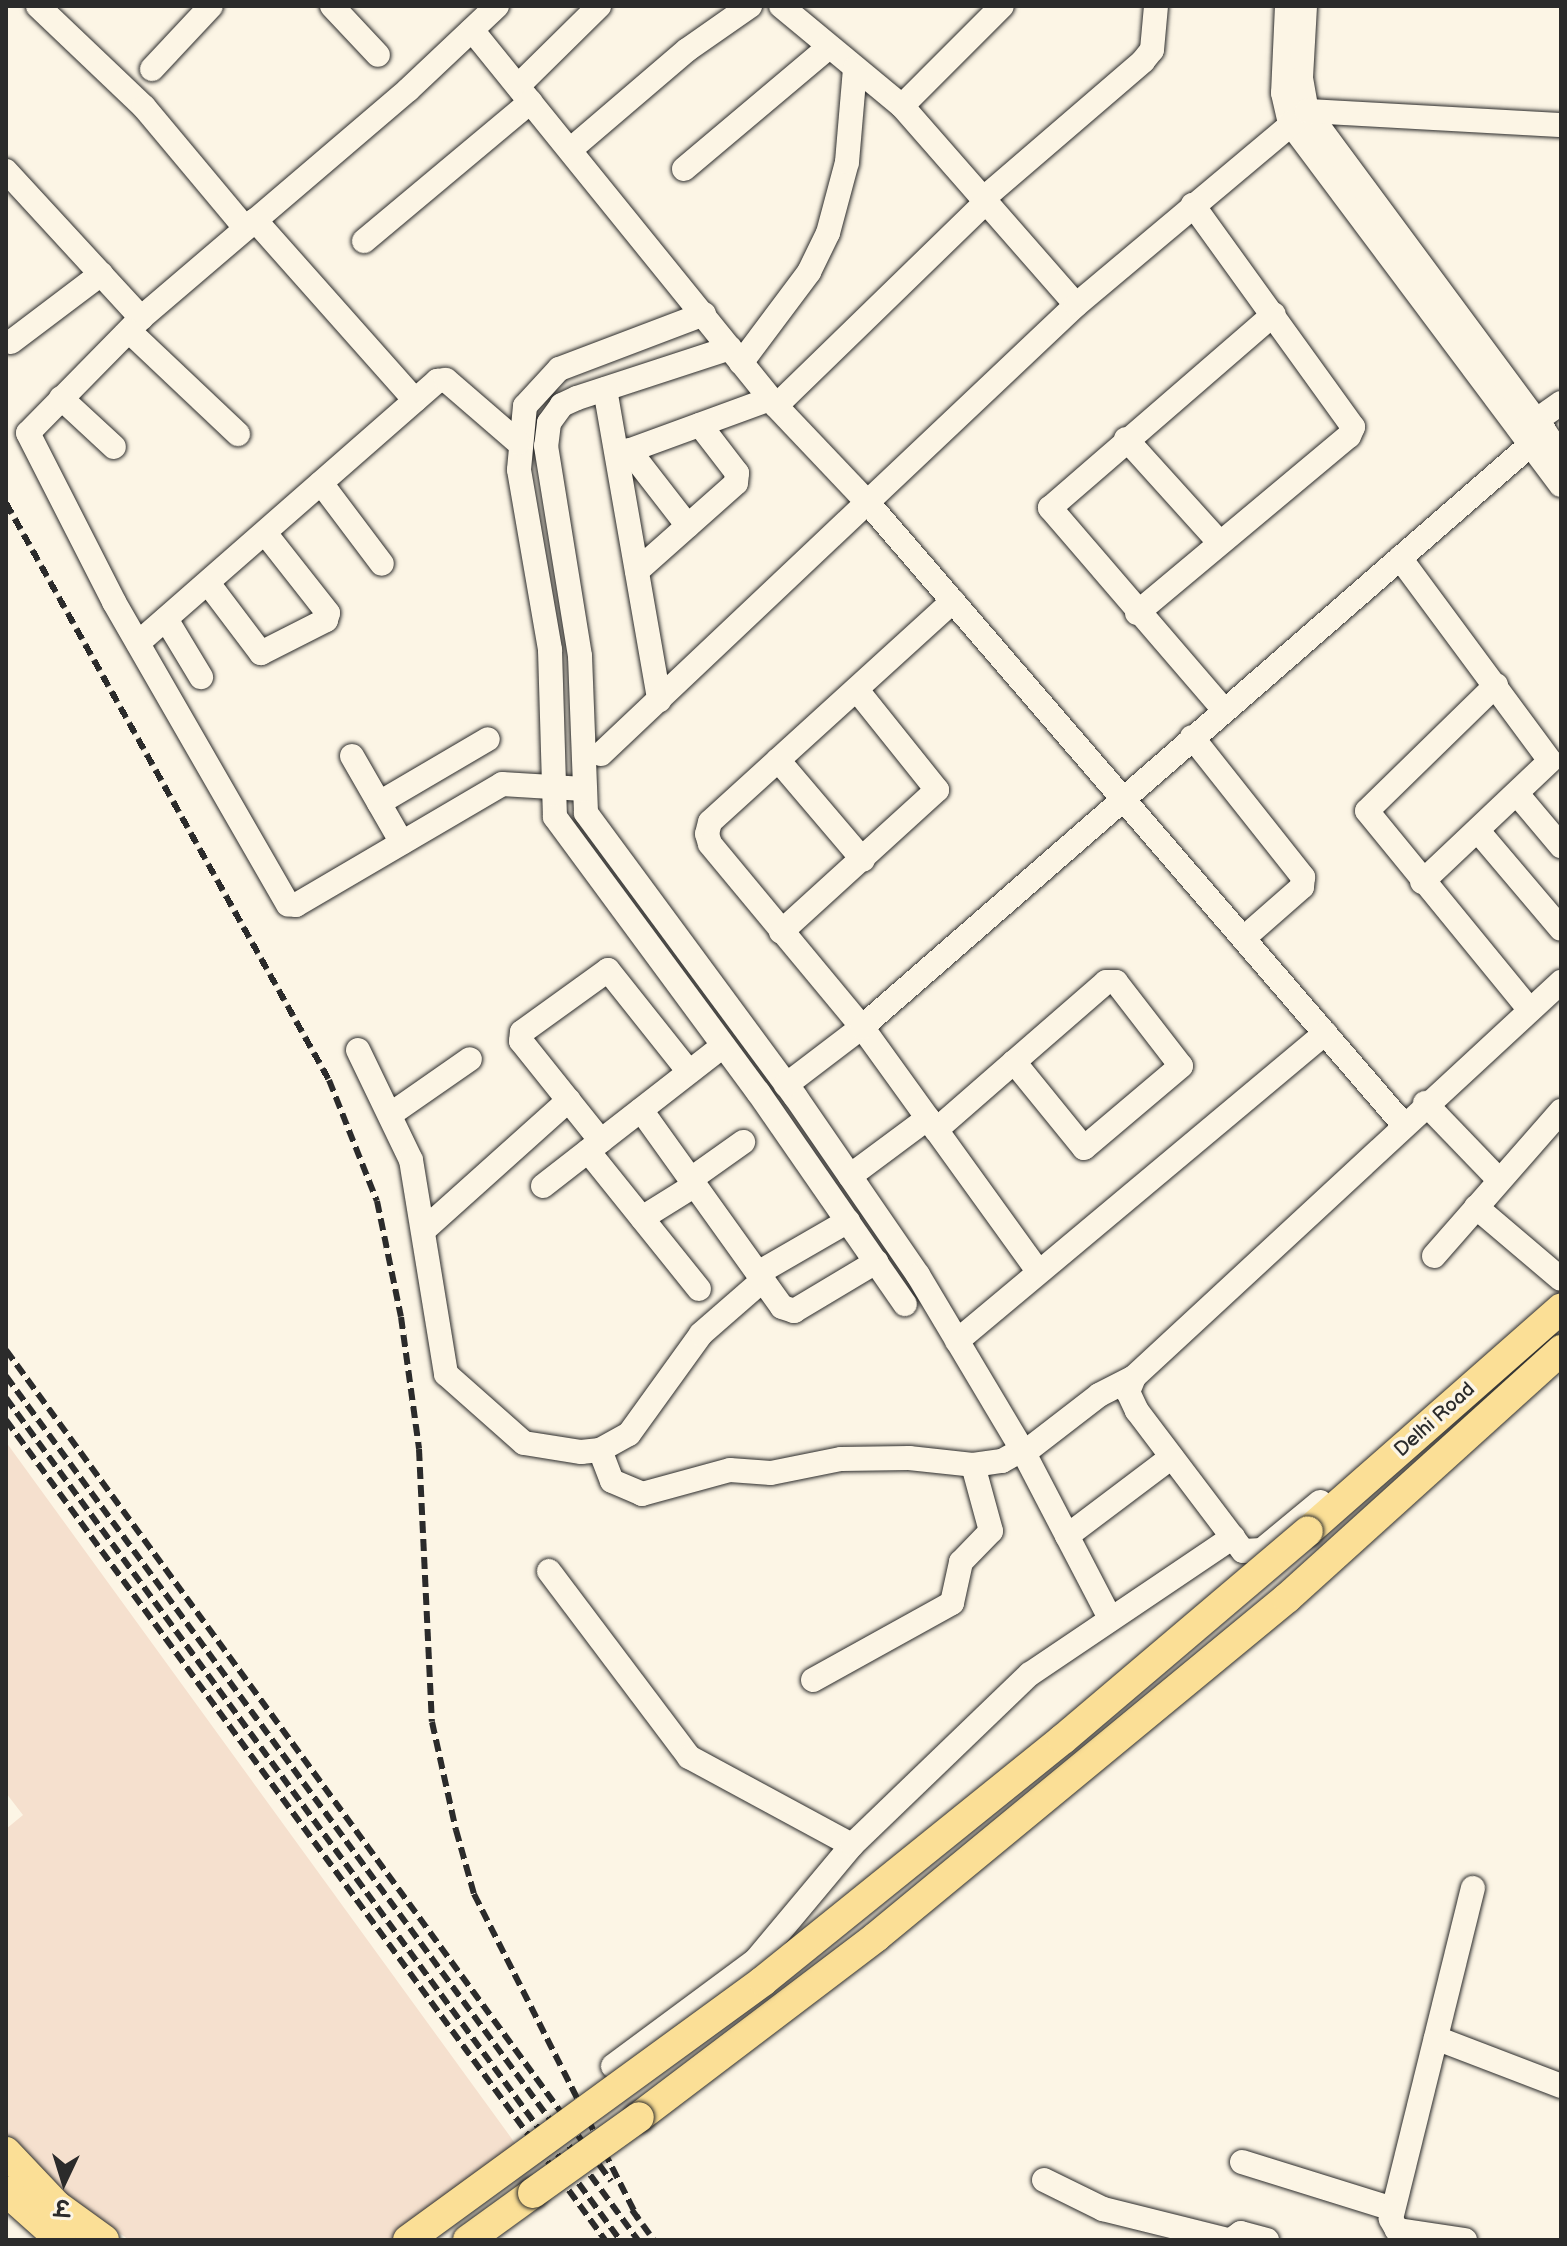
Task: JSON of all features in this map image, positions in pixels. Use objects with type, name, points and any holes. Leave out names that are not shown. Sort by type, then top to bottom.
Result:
[{"type":"main road","name":"Delhi Road","points":[[408,2240],[763,1981],[1063,1739],[1400,1452],[1561,1309]]},
{"type":"main road","points":[[468,2240],[876,1937],[1321,1567],[1561,1350]]},
{"type":"main road","points":[[6,2152],[19,2193],[61,2240]]},
{"type":"main road","points":[[19,2193],[104,2240]]},
{"type":"street","points":[[38,6],[144,107],[415,400]]},
{"type":"street","points":[[152,69],[211,6]]},
{"type":"street","points":[[332,6],[378,55]]},
{"type":"street","points":[[497,6],[135,324],[32,426],[29,441],[138,643],[283,900],[296,905],[502,784],[568,788]]},
{"type":"street","points":[[364,241],[524,94],[599,6]]},
{"type":"street","points":[[570,150],[687,50],[750,6]]},
{"type":"street","points":[[781,6],[902,106],[1076,305]]},
{"type":"street","points":[[902,106],[1002,6]]},
{"type":"street","points":[[623,453],[773,402],[985,200],[1143,61],[1152,50],[1156,6]]},
{"type":"street","points":[[1287,6],[1283,93],[1533,432],[1561,485]]},
{"type":"street","points":[[1299,117],[1305,6]]},
{"type":"street","points":[[472,30],[773,402],[869,504],[1403,1124]]},
{"type":"street","points":[[684,169],[829,47]]},
{"type":"street","points":[[855,68],[847,162],[828,233],[809,272],[723,339],[562,405],[546,435],[580,656],[561,830],[723,1046],[785,1100],[848,1221],[905,1304]]},
{"type":"street","points":[[601,754],[869,504],[1076,305],[1299,117],[1561,125]]},
{"type":"street","points":[[6,171],[101,274],[135,324],[238,434]]},
{"type":"street","points":[[1137,613],[1349,436],[1353,427],[1193,205]]},
{"type":"street","points":[[11,342],[101,274]]},
{"type":"street","points":[[1224,710],[1137,613],[1050,508],[1126,439],[1274,314]]},
{"type":"street","points":[[723,339],[559,369],[531,394],[519,443],[568,788],[785,1100],[850,1176],[957,1341],[1015,1455],[1067,1536],[1110,1618]]},
{"type":"street","points":[[138,643],[437,381],[446,380],[519,443]]},
{"type":"street","points":[[605,389],[623,453],[637,571],[659,700]]},
{"type":"street","points":[[61,398],[114,447]]},
{"type":"street","points":[[785,1100],[862,1027],[1400,558],[1561,403]]},
{"type":"street","points":[[637,571],[738,478],[700,425]]},
{"type":"street","points":[[1533,432],[1561,454]]},
{"type":"street","points":[[1126,439],[1220,543]]},
{"type":"street","points":[[623,453],[688,526]]},
{"type":"street","points":[[321,483],[382,564]]},
{"type":"street","points":[[208,583],[261,653],[326,620],[328,613],[265,533]]},
{"type":"street","points":[[1400,558],[1550,761],[1518,795],[1422,882]]},
{"type":"street","points":[[953,601],[710,822],[707,834],[781,932],[862,1027],[1039,1272]]},
{"type":"street","points":[[166,619],[201,677]]},
{"type":"street","points":[[1496,685],[1370,803],[1370,820],[1530,1010]]},
{"type":"street","points":[[781,932],[937,790],[935,781],[856,689]]},
{"type":"street","points":[[1192,737],[1303,877],[1302,887],[1244,938]]},
{"type":"street","points":[[379,803],[488,739]]},
{"type":"street","points":[[352,756],[402,843]]},
{"type":"street","points":[[778,760],[863,860]]},
{"type":"street","points":[[1518,795],[1561,846]]},
{"type":"street","points":[[1478,831],[1561,929]]},
{"type":"street","points":[[689,1072],[613,972],[601,971],[520,1036],[569,1100],[642,1218],[699,1289]]},
{"type":"street","points":[[850,1176],[932,1124],[1014,1062],[1111,981],[1181,1066],[1084,1148],[1014,1062]]},
{"type":"street","points":[[600,1450],[612,1481],[642,1494],[719,1471],[771,1473],[841,1459],[909,1458],[973,1465],[1015,1455],[1099,1395],[1134,1377],[1425,1103],[1561,982]]},
{"type":"street","points":[[957,1341],[1325,1033]]},
{"type":"street","points":[[543,1186],[723,1046]]},
{"type":"street","points":[[358,1050],[411,1160],[425,1229],[443,1365],[454,1384],[524,1443],[557,1452],[600,1450],[641,1422],[701,1334],[760,1276],[848,1221]]},
{"type":"street","points":[[391,1114],[470,1059]]},
{"type":"street","points":[[425,1229],[569,1100]]},
{"type":"street","points":[[1425,1103],[1499,1180]]},
{"type":"street","points":[[641,1110],[782,1307],[794,1311],[876,1262]]},
{"type":"street","points":[[1434,1256],[1561,1111]]},
{"type":"street","points":[[642,1218],[743,1142]]},
{"type":"street","points":[[1476,1207],[1561,1279]]},
{"type":"street","points":[[1536,1331],[1561,1350]]},
{"type":"street","points":[[1134,1377],[1128,1392],[1172,1457],[1243,1551],[1262,1550],[1349,1478],[1400,1452],[1423,1476]]},
{"type":"street","points":[[1067,1536],[1172,1457]]},
{"type":"street","points":[[813,1680],[952,1603],[961,1562],[991,1531],[973,1465]]},
{"type":"street","points":[[613,2066],[756,1960],[852,1845],[1030,1674],[1233,1537]]},
{"type":"street","points":[[549,1571],[689,1757],[852,1845]]},
{"type":"street","points":[[1465,2240],[1397,2230],[1391,2219],[1473,1888]]},
{"type":"street","points":[[1436,2038],[1561,2086]]},
{"type":"street","points":[[1242,2162],[1393,2209]]},
{"type":"street","points":[[1044,2180],[1103,2209],[1229,2240],[1241,2233],[1267,2240]]},
{"type":"shaded area","points":[[6,1442],[517,2146],[399,2240],[129,2240],[6,2149],[6,1829],[23,1815],[6,1793]]},
{"type":"railway","points":[[6,503],[329,1080],[377,1201],[401,1317],[419,1449],[432,1722],[456,1830],[474,1894],[638,2219]]},
{"type":"railway","points":[[6,1350],[611,2181]]},
{"type":"railway","points":[[6,1376],[638,2240]]},
{"type":"railway","points":[[6,1398],[620,2240]]},
{"type":"railway","points":[[6,1420],[605,2240]]},
{"type":"railway","points":[[632,2210],[654,2240]]}]
